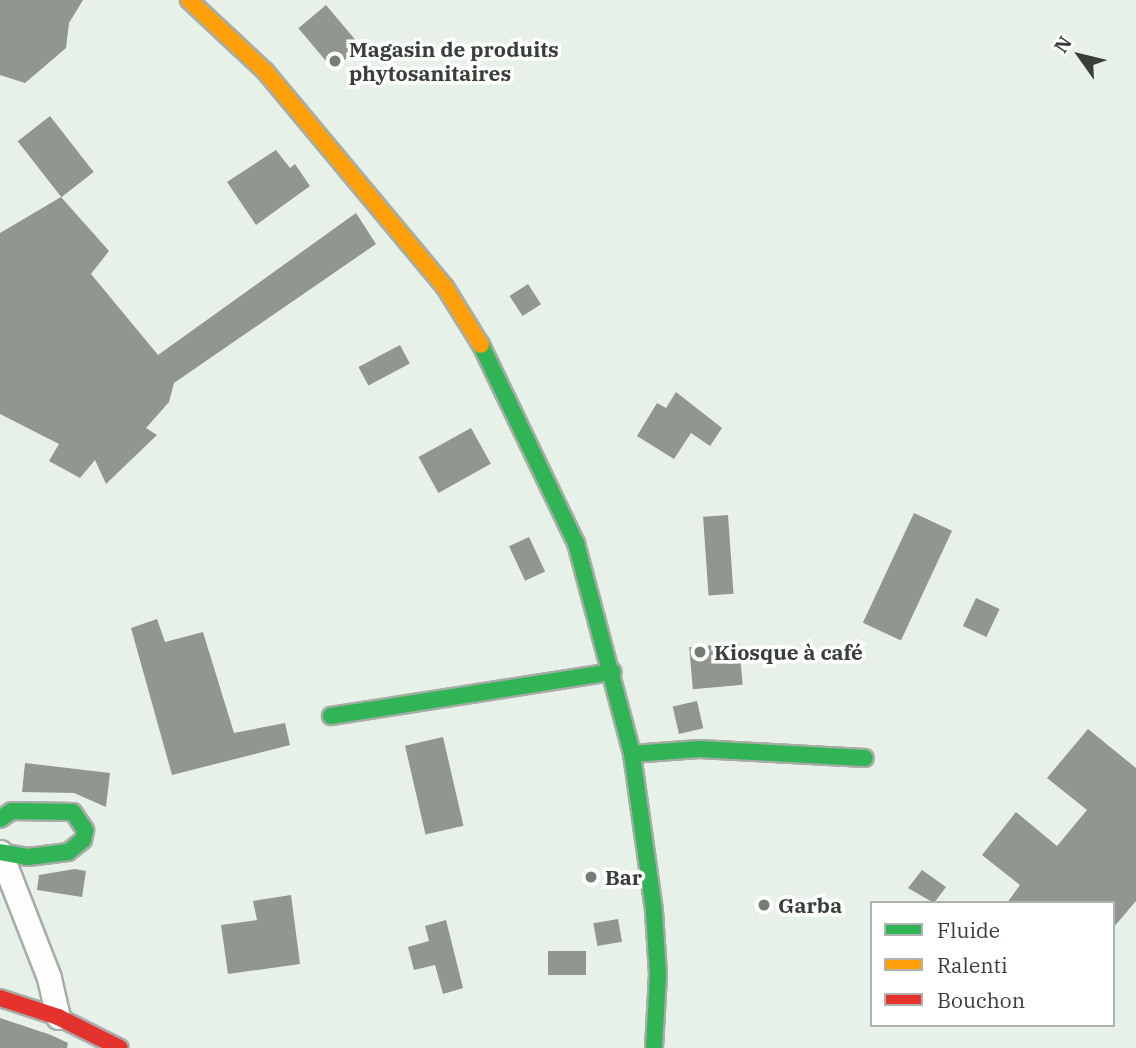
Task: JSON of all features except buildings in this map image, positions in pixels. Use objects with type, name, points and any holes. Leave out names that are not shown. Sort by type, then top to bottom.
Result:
[{"type":"main road","points":[[189,0],[265,71],[445,288],[497,372],[576,543],[613,671],[632,754],[654,911],[658,974],[654,1048]]},
{"type":"main road","points":[[331,716],[613,671]]},
{"type":"main road","points":[[632,754],[699,749],[865,758]]},
{"type":"main road","points":[[0,819],[12,811],[73,812],[79,815],[85,830],[83,840],[68,852],[28,857],[0,852]]},
{"type":"main road","points":[[0,998],[58,1017],[108,1047]]},
{"type":"street","points":[[0,852],[49,978],[58,1017]]},
{"type":"traffic: fast","points":[[481,345],[576,543],[632,754],[654,911],[658,974],[654,1048]]},
{"type":"traffic: fast","points":[[331,716],[613,672]]},
{"type":"traffic: fast","points":[[632,754],[699,749],[865,758]]},
{"type":"traffic: fast","points":[[0,819],[12,811],[73,812],[85,830],[83,840],[68,852],[28,857],[0,852]]},
{"type":"traffic: slow","points":[[189,0],[265,71],[445,287],[481,345]]},
{"type":"traffic: jam","points":[[0,998],[58,1017],[120,1048]]},
{"type":"place","name":"Magasin de produits phytosanitaires","points":[[335,61]]},
{"type":"place","name":"Kiosque à café","points":[[700,652]]},
{"type":"place","name":"Bar","points":[[591,877]]},
{"type":"place","name":"Garba","points":[[764,905]]}]
